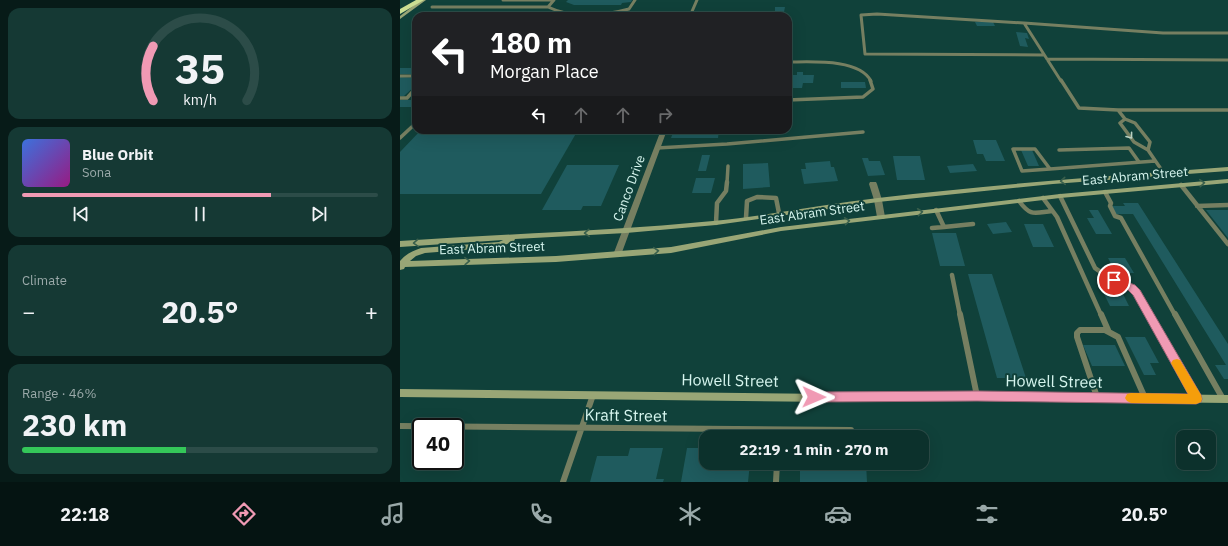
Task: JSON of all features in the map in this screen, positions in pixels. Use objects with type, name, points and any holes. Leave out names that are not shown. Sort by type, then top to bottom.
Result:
[{"type":"highway","points":[[400,12],[423,0]]},
{"type":"main road","points":[[400,18],[423,0]]},
{"type":"main road","name":"East Abram Street","points":[[400,244],[626,231],[716,223],[878,200],[1053,182],[1165,175],[1228,169]]},
{"type":"main road","points":[[1074,195],[1087,190],[1163,181],[1166,180],[1165,175]]},
{"type":"main road","name":"East Abram Street","points":[[401,265],[496,260],[556,259],[671,250],[731,240],[781,229],[1060,196],[1228,180]]},
{"type":"main road","points":[[401,265],[405,258],[413,253],[424,250],[500,244],[519,236]]},
{"type":"main road","name":"Howell Street","points":[[400,393],[593,394],[830,398],[977,396],[1225,399]]},
{"type":"street","name":"Canco Drive","points":[[617,255],[662,134]]},
{"type":"street","points":[[873,184],[881,217]]},
{"type":"lane","points":[[496,7],[503,0],[554,0],[548,7]]},
{"type":"lane","points":[[619,12],[629,9],[635,0]]},
{"type":"lane","points":[[692,12],[697,0]]},
{"type":"lane","points":[[432,6],[548,7],[567,12]]},
{"type":"lane","points":[[1044,55],[865,54],[861,15],[876,14],[1163,33],[1228,33]]},
{"type":"lane","points":[[1024,23],[1079,108],[1118,110],[1228,110]]},
{"type":"lane","points":[[1047,59],[1228,60]]},
{"type":"lane","points":[[792,62],[833,63],[856,68],[869,78],[873,84],[873,89],[863,97],[792,100]]},
{"type":"lane","points":[[400,76],[412,76]]},
{"type":"lane","points":[[400,98],[407,98],[412,92]]},
{"type":"lane","points":[[1118,110],[1125,120],[1135,123],[1150,142],[1148,150]]},
{"type":"lane","points":[[1125,120],[1120,123],[1134,142],[1148,150],[1165,175]]},
{"type":"lane","points":[[400,138],[412,127]]},
{"type":"lane","points":[[657,148],[727,144],[863,132]]},
{"type":"lane","points":[[1059,150],[1129,148],[1139,162]]},
{"type":"lane","points":[[1050,169],[1035,149],[1013,149],[1022,171],[1050,169],[1139,162],[1155,161]]},
{"type":"lane","points":[[716,223],[717,203],[726,190],[728,166]]},
{"type":"lane","points":[[1181,185],[1228,244]]},
{"type":"lane","points":[[1105,192],[1111,203],[1110,206],[1115,216],[1121,218],[1225,399]]},
{"type":"lane","points":[[746,218],[747,200],[750,198],[769,196],[776,198],[779,213]]},
{"type":"lane","points":[[1060,196],[1095,268],[1102,274],[1132,287],[1196,399]]},
{"type":"lane","points":[[1043,198],[1057,217],[1108,330]]},
{"type":"lane","points":[[1019,201],[1030,213],[1052,211]]},
{"type":"lane","points":[[1197,206],[1228,205]]},
{"type":"lane","points":[[936,210],[944,227]]},
{"type":"lane","points":[[932,228],[973,224]]},
{"type":"lane","points":[[952,275],[977,396]]},
{"type":"lane","points":[[1097,397],[1077,337],[1077,332],[1080,330],[1108,330],[1114,332],[1118,337],[1146,398]]},
{"type":"lane","points":[[563,482],[593,394]]},
{"type":"lane","name":"Kraft Street","points":[[400,426],[582,428],[699,432]]},
{"type":"lane","points":[[776,482],[777,470]]},
{"type":"building","points":[[568,0],[632,0],[631,2],[622,3],[621,5],[574,5],[566,2]]},
{"type":"building","points":[[775,7],[785,7],[784,12],[775,12]]},
{"type":"building","points":[[975,22],[993,22],[995,26],[977,26]]},
{"type":"building","points":[[1016,32],[1027,33],[1029,39],[1025,38],[1028,47],[1020,46]]},
{"type":"building","points":[[400,68],[412,68],[412,74],[400,74]]},
{"type":"building","points":[[797,72],[803,72],[803,75],[814,75],[813,83],[803,83],[802,88],[792,88],[792,75],[797,75]]},
{"type":"building","points":[[400,77],[412,78],[412,89],[404,96],[400,96]]},
{"type":"building","points":[[841,82],[865,82],[866,88],[841,88]]},
{"type":"building","points":[[400,100],[412,100],[412,107],[400,107]]},
{"type":"building","points":[[417,134],[576,134],[541,194],[400,194],[400,152]]},
{"type":"building","points":[[672,134],[718,134],[718,138],[671,138]]},
{"type":"building","points":[[973,140],[996,140],[1005,161],[986,161],[983,154],[977,154]]},
{"type":"building","points":[[1021,150],[1032,150],[1039,166],[1028,166]]},
{"type":"building","points":[[702,155],[710,155],[706,171],[698,171]]},
{"type":"building","points":[[893,156],[920,156],[925,180],[897,180]]},
{"type":"building","points":[[862,158],[868,158],[869,161],[880,161],[885,175],[868,176]]},
{"type":"building","points":[[830,161],[831,167],[834,167],[838,181],[804,184],[801,169],[806,169],[805,163]]},
{"type":"building","points":[[768,163],[770,187],[743,189],[743,164]]},
{"type":"building","points":[[973,164],[977,171],[950,173],[947,166]]},
{"type":"building","points":[[567,165],[619,165],[601,206],[583,206],[581,210],[542,210]]},
{"type":"building","points":[[696,178],[715,178],[711,193],[692,193]]},
{"type":"building","points":[[1123,203],[1138,203],[1228,344],[1228,379],[1224,379],[1215,365],[1226,365],[1133,214],[1115,214],[1111,206],[1125,206]]},
{"type":"building","points":[[1089,210],[1098,210],[1112,234],[1096,234],[1087,218],[1094,218]]},
{"type":"building","points":[[1206,210],[1228,210],[1228,238]]},
{"type":"building","points":[[1006,222],[1012,232],[993,234],[987,224]]},
{"type":"building","points":[[1024,224],[1043,224],[1054,247],[1033,247]]},
{"type":"building","points":[[932,233],[956,233],[965,266],[940,266]]},
{"type":"building","points":[[1108,258],[1125,258],[1134,273],[1116,273]]},
{"type":"building","points":[[968,274],[992,274],[1026,378],[997,378]]},
{"type":"building","points":[[1102,290],[1121,290],[1129,306],[1110,306]]},
{"type":"building","points":[[1125,337],[1145,337],[1159,363],[1150,363],[1156,375],[1144,375]]},
{"type":"building","points":[[1083,345],[1115,345],[1125,366],[1092,366]]},
{"type":"building","points":[[630,448],[663,448],[656,479],[664,479],[663,482],[590,482],[597,456],[628,456]]},
{"type":"building","points":[[687,448],[699,448],[699,470],[749,470],[748,482],[681,482]]},
{"type":"building","points":[[800,470],[866,470],[867,482],[800,482]]},
{"type":"slow traffic","points":[[1131,398],[1196,399],[1177,363]]},
{"type":"route","points":[[814,397],[907,398],[977,396],[1196,399],[1132,287],[1114,280]]}]
